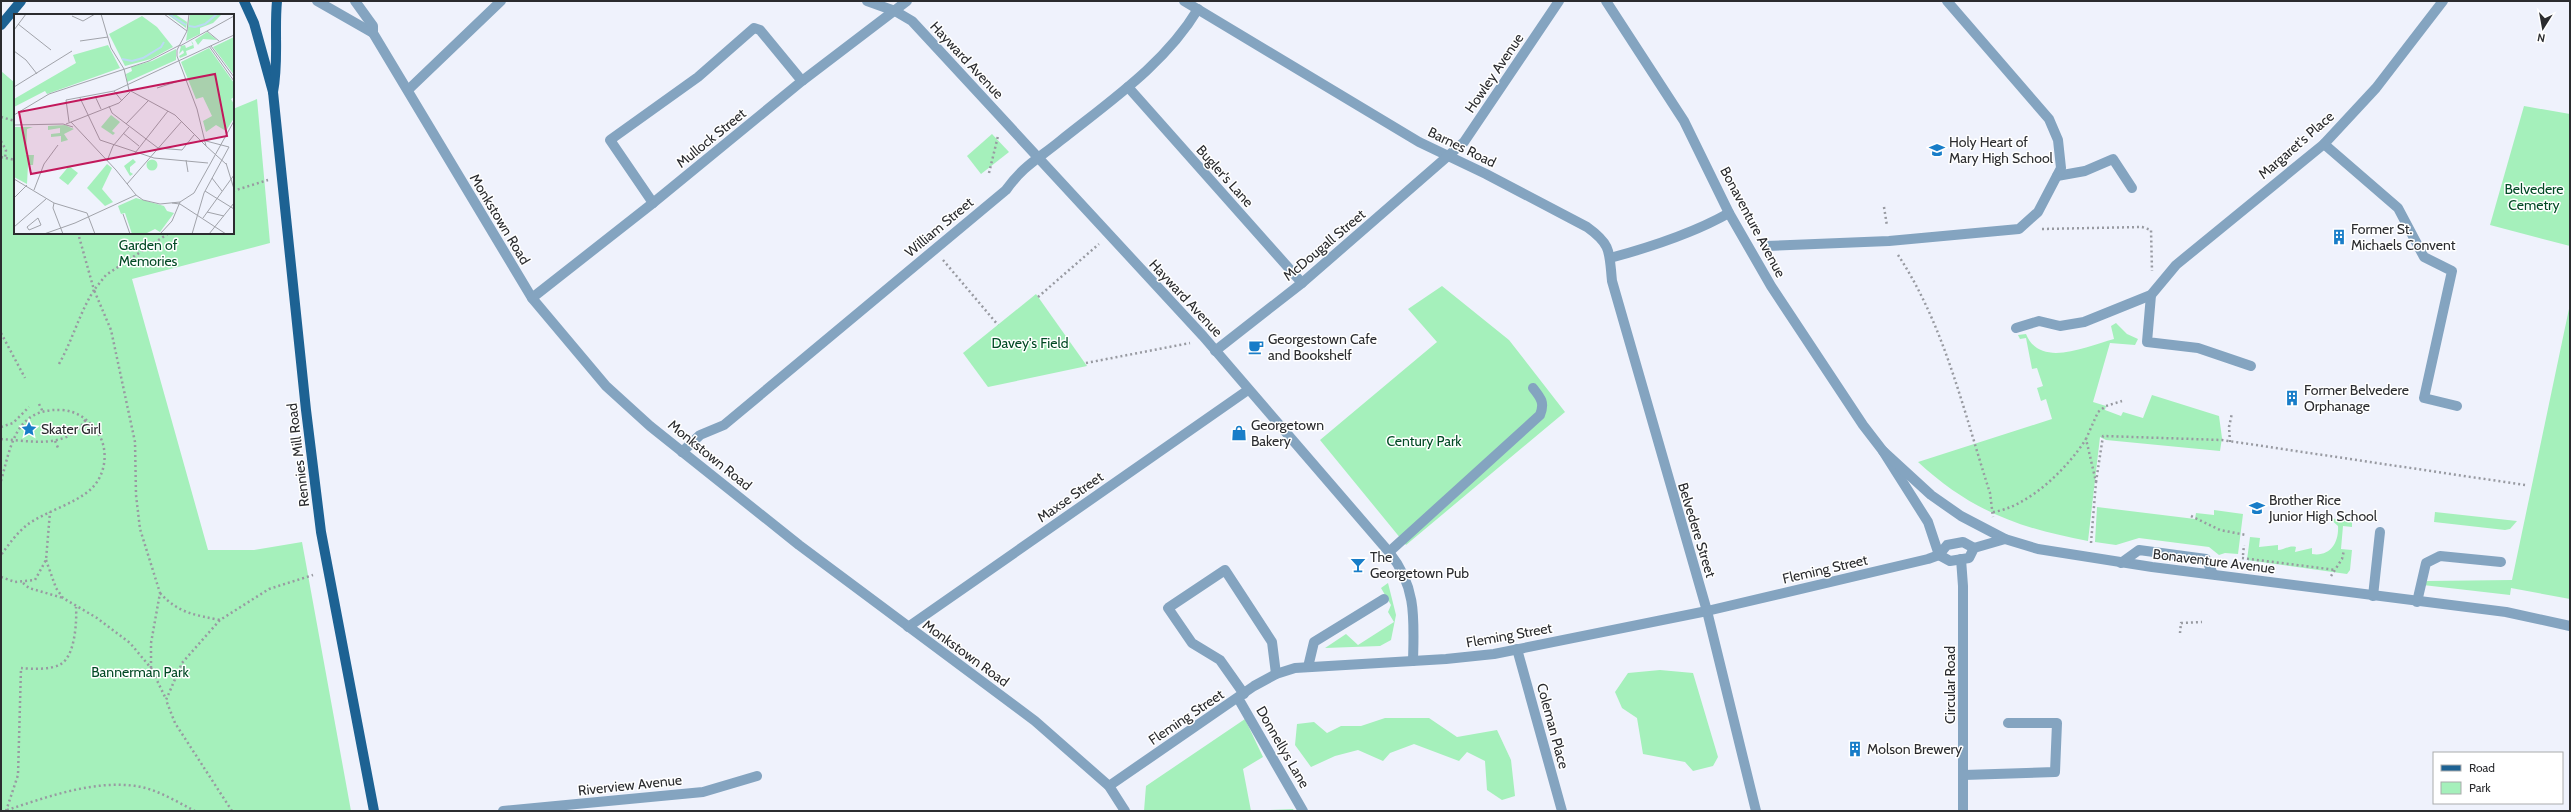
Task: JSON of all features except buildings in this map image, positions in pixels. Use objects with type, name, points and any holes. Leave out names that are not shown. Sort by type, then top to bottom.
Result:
[{"type":"main road","points":[[1,25],[21,1]]},
{"type":"main road","name":"Rennies Mill Road","points":[[244,1],[254,23],[273,92],[306,410],[321,532],[374,811]]},
{"type":"main road","name":"Rennies Mill Road","points":[[273,92],[277,70],[275,46],[277,1]]},
{"type":"street","name":"Monkstown Road","points":[[317,1],[373,33],[532,298],[606,386],[682,452],[799,546],[1035,721],[1109,786],[1125,811]]},
{"type":"street","name":"Monkstown Road","points":[[355,1],[373,26],[373,33]]},
{"type":"street","points":[[408,90],[501,1]]},
{"type":"street","name":"Hayward Avenue","points":[[866,1],[895,11],[912,21],[1215,351],[1389,552],[1401,568],[1411,592],[1413,661]]},
{"type":"street","name":"Mullock Street","points":[[532,298],[653,203],[802,81],[907,1]]},
{"type":"street","name":"Barnes Road","points":[[1184,1],[1448,158],[1486,174],[1587,227],[1602,237],[1607,246],[1610,258]]},
{"type":"street","name":"Howley Avenue","points":[[1448,158],[1464,142],[1484,115],[1559,1]]},
{"type":"street","name":"Bonaventure Avenue","points":[[1606,1],[1684,121],[1729,213],[1796,325],[1883,451],[1928,522],[1939,555]]},
{"type":"street","points":[[1766,246],[1889,241],[2019,229],[2038,212],[2061,168],[2058,140],[2049,119],[1947,1]]},
{"type":"street","name":"Margaret's Place","points":[[2152,295],[2176,264],[2324,144],[2376,88],[2443,1]]},
{"type":"street","name":"William Street","points":[[682,452],[700,435],[724,425],[1006,190],[1018,172],[1128,87],[1182,34],[1198,9]]},
{"type":"street","points":[[653,203],[610,140],[698,77],[754,28],[760,30],[802,81]]},
{"type":"street","name":"Bugler's Lane","points":[[1128,87],[1302,283]]},
{"type":"street","points":[[2324,144],[2398,208],[2424,257],[2452,271],[2424,398],[2457,406]]},
{"type":"street","name":"McDougall Street","points":[[1215,351],[1302,283],[1448,158]]},
{"type":"street","points":[[2057,176],[2085,171],[2113,160],[2132,188]]},
{"type":"street","points":[[1610,258],[1662,242],[1713,222],[1729,213]]},
{"type":"street","name":"Belvedere Street","points":[[1610,258],[1614,288],[1707,611],[1756,811]]},
{"type":"street","points":[[2016,328],[2039,321],[2060,326],[2084,322],[2152,295],[2147,342],[2198,348],[2251,366]]},
{"type":"street","points":[[1389,552],[1540,415],[1544,406],[1542,399],[1533,388]]},
{"type":"street","name":"Maxse Street","points":[[908,628],[1248,390]]},
{"type":"street","name":"Bonaventure Avenue","points":[[1883,451],[1946,506],[2005,539],[2038,549],[2122,563],[2417,602],[2514,613],[2570,626]]},
{"type":"street","points":[[2373,596],[2380,532]]},
{"type":"street","points":[[1961,560],[1969,558],[1974,548],[2005,539]]},
{"type":"street","name":"Fleming Street","points":[[1109,786],[1241,696],[1276,674],[1295,668],[1474,657],[1707,611],[1939,555],[1947,545],[1963,542],[1974,548]]},
{"type":"street","points":[[2122,563],[2139,550],[2206,559],[2213,574]]},
{"type":"street","name":"Fleming Street","points":[[1939,555],[1950,561],[1961,560]]},
{"type":"street","points":[[2417,602],[2426,563],[2440,556],[2501,562]]},
{"type":"street","name":"Circular Road","points":[[1961,560],[1963,586],[1963,811]]},
{"type":"street","name":"Donnellys Lane","points":[[1276,674],[1272,642],[1224,570],[1168,608],[1192,644],[1220,660],[1303,811]]},
{"type":"street","points":[[1308,667],[1314,642],[1384,599]]},
{"type":"street","name":"Coleman Place","points":[[1517,649],[1562,811]]},
{"type":"street","points":[[1964,775],[2055,772],[2057,723],[2008,723]]},
{"type":"street","name":"Riverview Avenue","points":[[503,811],[703,792],[757,776]]},
{"type":"path","points":[[1,117],[14,121]]},
{"type":"path","points":[[989,173],[998,136]]},
{"type":"path","points":[[1,141],[6,150],[5,158]]},
{"type":"path","points":[[1,157],[14,160]]},
{"type":"path","points":[[234,190],[269,180]]},
{"type":"path","points":[[1884,207],[1887,226]]},
{"type":"path","points":[[2019,229],[2142,227],[2151,230],[2152,295]]},
{"type":"path","points":[[78,234],[94,290],[111,330],[135,442],[136,495],[140,529],[160,593],[171,606],[193,614],[220,620]]},
{"type":"path","points":[[59,364],[68,348],[80,312],[106,275],[168,234]]},
{"type":"path","points":[[1889,241],[1910,274],[1938,333],[1990,493],[1993,512],[1992,518]]},
{"type":"path","points":[[1038,297],[1099,244]]},
{"type":"path","points":[[942,258],[998,325]]},
{"type":"path","points":[[1,333],[25,378]]},
{"type":"path","points":[[1086,363],[1191,343]]},
{"type":"path","points":[[1993,512],[2008,510],[2020,501],[2039,492],[2076,456],[2086,439],[2098,412],[2106,406],[2122,401]]},
{"type":"path","points":[[39,404],[42,412]]},
{"type":"path","points":[[1,427],[13,423],[29,407]]},
{"type":"path","points":[[1,481],[13,440],[22,424],[42,412],[66,411],[86,419],[101,438],[105,458],[103,469],[92,489],[27,525],[1,554]]},
{"type":"path","points":[[2230,442],[2229,427],[2232,413]]},
{"type":"path","points":[[1,439],[28,442],[55,441],[81,428],[86,419]]},
{"type":"path","points":[[2091,547],[2096,482],[2103,436],[2230,442],[2525,485]]},
{"type":"path","points":[[2086,439],[2096,482]]},
{"type":"path","points":[[55,441],[59,450]]},
{"type":"path","points":[[1,577],[23,582],[35,580],[46,560],[50,511]]},
{"type":"path","points":[[2191,516],[2220,530],[2246,535]]},
{"type":"path","points":[[8,537],[13,539]]},
{"type":"path","points":[[2244,545],[2243,556],[2336,570]]},
{"type":"path","points":[[2330,577],[2336,570],[2344,550]]},
{"type":"path","points":[[46,560],[56,588],[63,598]]},
{"type":"path","points":[[166,700],[182,663],[220,620],[270,589],[313,575]]},
{"type":"path","points":[[23,582],[29,588],[63,598],[97,618],[130,643],[151,668],[175,723],[232,811]]},
{"type":"path","points":[[151,668],[151,643],[160,593]]},
{"type":"path","points":[[6,811],[18,775],[21,668],[54,666],[61,664],[66,659],[76,628],[76,607]]},
{"type":"path","points":[[2180,633],[2181,623],[2202,622]]},
{"type":"path","points":[[6,811],[57,796],[112,784],[137,786],[160,793],[196,811]]},
{"type":"green space","name":"Bannerman Park","points":[[1,71],[14,82],[14,234],[234,234],[234,109],[257,99],[270,243],[132,279],[208,550],[254,550],[302,542],[351,811],[1,811]]},
{"type":"green space","name":"Belvedere Cemetry","points":[[2524,106],[2570,114],[2570,246],[2490,225]]},
{"type":"green space","points":[[992,134],[1009,152],[981,174],[967,156]]},
{"type":"green space","name":"Century Park","points":[[1442,286],[1509,340],[1565,412],[1406,545],[1320,440],[1437,342],[1408,309]]},
{"type":"green space","name":"Davey's Field","points":[[1036,294],[1087,366],[988,387],[963,353]]},
{"type":"green space","points":[[2570,304],[2570,599],[2511,588],[2510,595],[2423,585],[2427,581],[2512,580]]},
{"type":"green space","points":[[2116,323],[2127,334],[2138,339],[2135,345],[2110,343],[2093,402],[2106,406],[2105,410],[2121,416],[2123,412],[2143,418],[2152,395],[2219,416],[2222,438],[2220,451],[2106,440],[2100,437],[2088,541],[2040,530],[1997,515],[1957,493],[1918,462],[2052,419],[2046,399],[2041,401],[2037,388],[2043,386],[2037,368],[2032,369],[2026,338],[2020,339],[2018,335],[2026,334],[2033,345],[2042,351],[2053,353],[2065,352],[2078,350],[2114,339],[2111,326]]},
{"type":"green space","points":[[2097,507],[2195,519],[2196,513],[2214,515],[2214,510],[2243,514],[2238,554],[2225,553],[2219,555],[2209,547],[2139,538],[2116,545],[2095,542]]},
{"type":"green space","points":[[2435,512],[2517,521],[2510,529],[2505,530],[2434,522]]},
{"type":"green space","points":[[2329,518],[2352,521],[2352,527],[2343,526],[2341,549],[2352,550],[2350,570],[2347,574],[2247,560],[2250,537],[2260,538],[2259,547],[2278,545],[2278,550],[2296,547],[2295,552],[2312,548],[2312,554],[2324,553],[2328,551],[2335,543],[2338,532],[2338,526]]},
{"type":"green space","points":[[1388,583],[1396,615],[1391,640],[1380,646],[1325,648],[1346,634],[1358,645],[1394,622],[1388,612],[1391,605],[1381,588]]},
{"type":"green space","points":[[1660,670],[1693,673],[1718,757],[1713,766],[1693,771],[1685,762],[1643,754],[1637,718],[1622,708],[1615,692],[1628,673]]},
{"type":"green space","points":[[1385,718],[1429,718],[1457,737],[1497,730],[1511,760],[1515,796],[1502,800],[1487,790],[1485,761],[1467,752],[1459,761],[1414,744],[1390,753],[1383,761],[1358,750],[1335,756],[1311,767],[1295,745],[1297,724],[1314,722],[1327,733],[1341,726],[1361,726]]},
{"type":"green space","points":[[1245,719],[1263,757],[1243,769],[1251,811],[1144,811],[1146,786]]},
{"type":"green space","points":[[1293,809],[1294,811],[1251,811]]},
{"type":"place","name":"Holy Heart of Mary High School","points":[[1937,150]]},
{"type":"place","name":"Former St. Michaels Convent","points":[[2339,237]]},
{"type":"place","name":"Georgestown Cafe and Bookshelf","points":[[1256,347]]},
{"type":"place","name":"Former Belvedere Orphanage","points":[[2292,398]]},
{"type":"place","name":"Skater Girl","points":[[29,429]]},
{"type":"place","name":"Georgetown Bakery","points":[[1239,433]]},
{"type":"place","name":"Brother Rice Junior High School","points":[[2257,508]]},
{"type":"place","name":"The Georgetown Pub","points":[[1358,565]]},
{"type":"place","name":"Molson Brewery","points":[[1855,749]]},
{"type":"park label","name":"Garden of Memories","points":[[148,254]]}]
